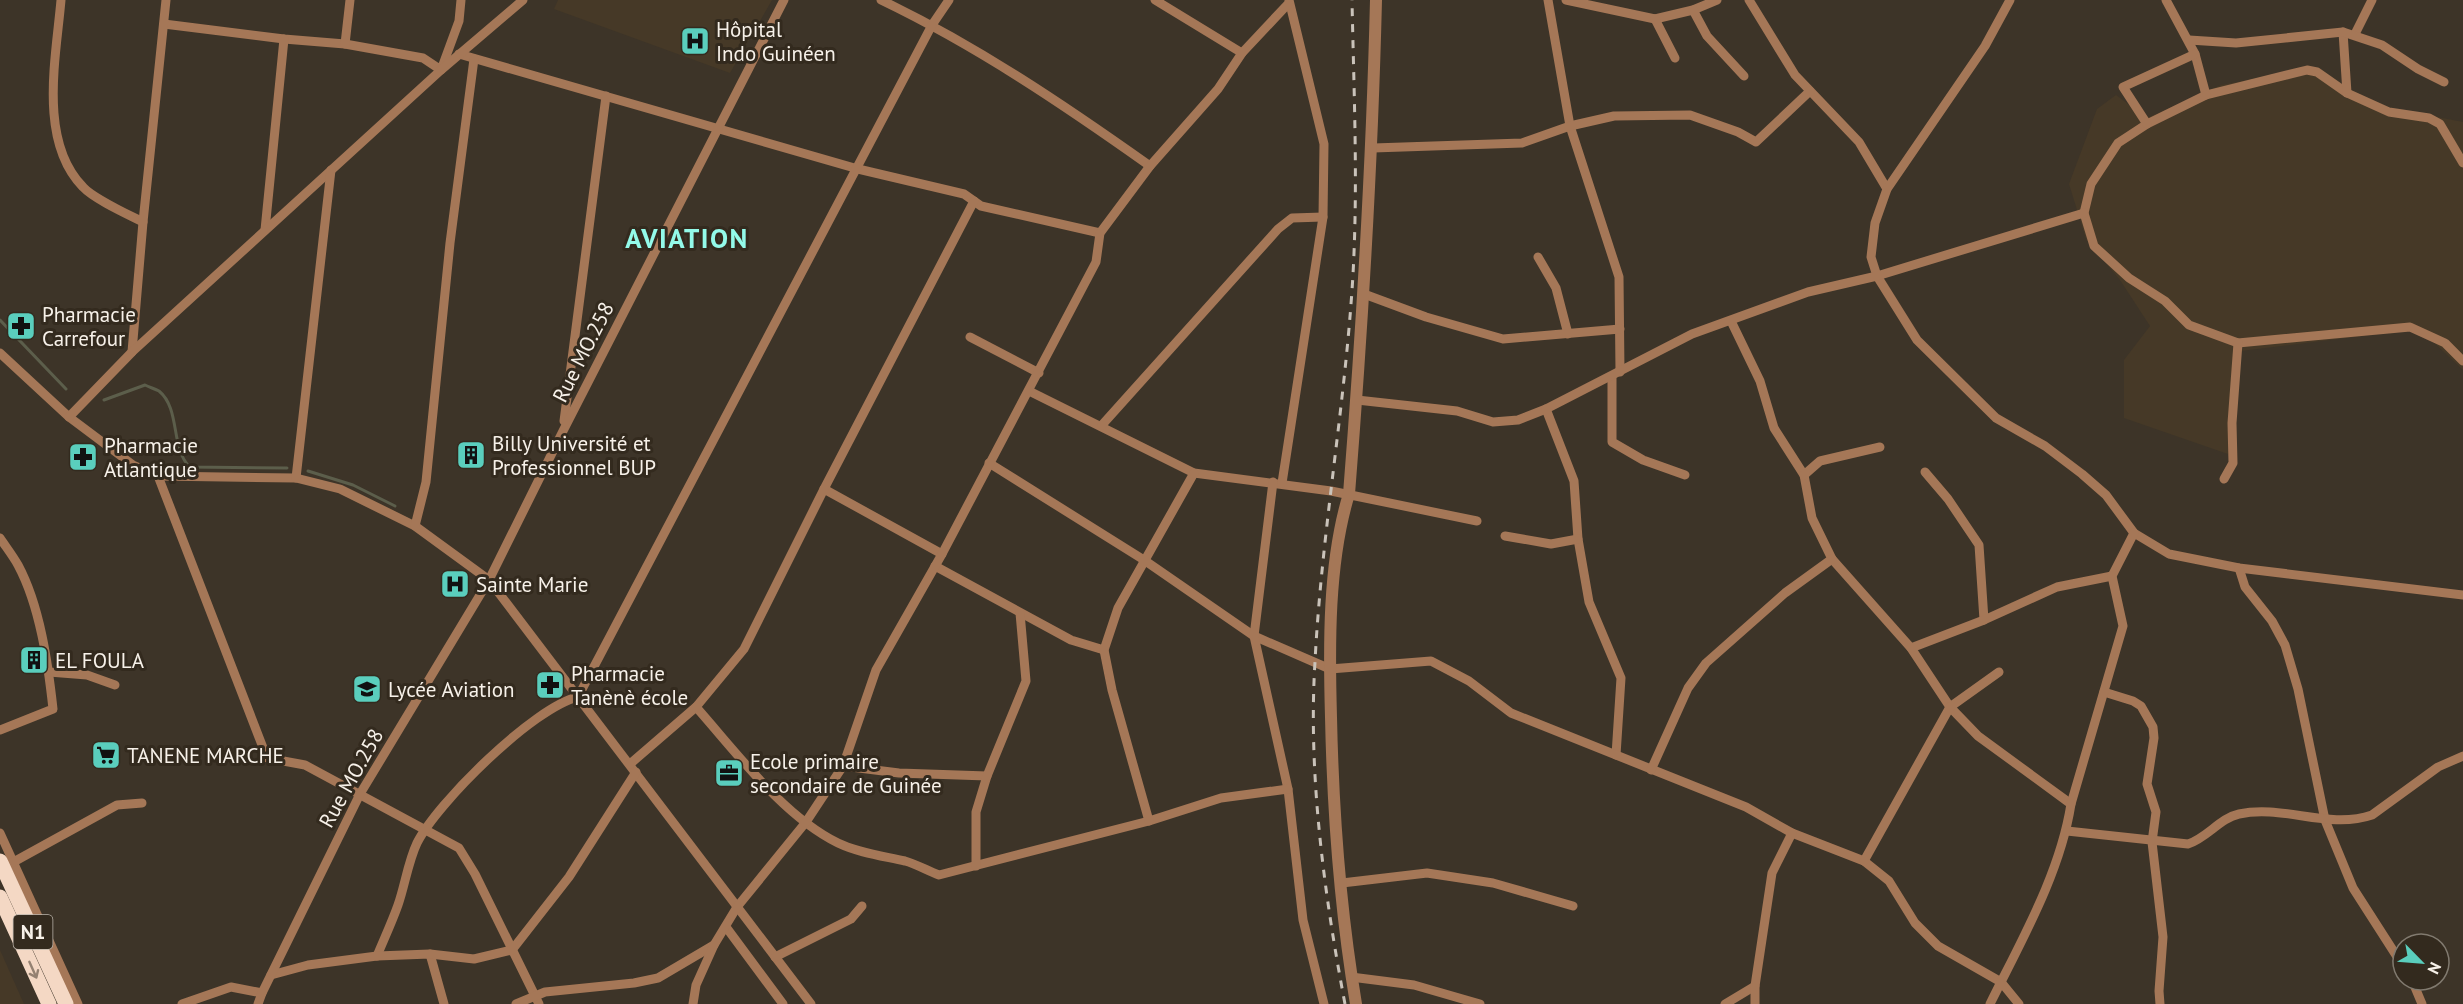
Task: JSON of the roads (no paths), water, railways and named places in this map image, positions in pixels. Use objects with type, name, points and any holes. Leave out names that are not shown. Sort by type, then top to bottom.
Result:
[{"type":"highway","name":"N1","points":[[5,863],[66,1004]]},
{"type":"highway","name":"N1","points":[[0,897],[48,1004]]},
{"type":"street","points":[[61,0],[53,97],[58,140],[67,167],[84,189],[143,222]]},
{"type":"street","points":[[132,352],[166,0]]},
{"type":"street","points":[[345,44],[350,0]]},
{"type":"street","points":[[441,70],[459,21],[461,0]]},
{"type":"street","points":[[69,417],[132,352],[441,70],[523,0]]},
{"type":"street","name":"Rue MO.258","points":[[258,1004],[360,794],[489,580],[784,0]]},
{"type":"street","points":[[881,0],[932,25],[1056,99],[1150,166]]},
{"type":"street","points":[[377,956],[397,906],[417,845],[445,804],[509,739],[566,700],[578,697],[932,25],[949,0]]},
{"type":"street","points":[[1155,0],[1242,53]]},
{"type":"street","points":[[1356,1004],[1351,977],[1334,814],[1330,669],[1332,607],[1341,520],[1349,494],[1357,400],[1372,148],[1376,0]]},
{"type":"street","points":[[1548,0],[1570,126],[1619,277],[1620,329],[1612,442],[1643,460],[1685,475]]},
{"type":"street","points":[[1566,0],[1655,19],[1693,10],[1717,0]]},
{"type":"street","points":[[1749,0],[1795,75],[1858,142],[1887,189]]},
{"type":"street","points":[[2010,0],[1985,46],[1887,189],[1875,224],[1871,257],[1877,276],[1917,340],[1996,418],[2045,446],[2106,495],[2134,533],[2169,554],[2239,568],[2463,595]]},
{"type":"street","points":[[2177,0],[2168,4],[2195,54],[2206,95]]},
{"type":"street","points":[[2355,34],[2372,0]]},
{"type":"street","points":[[693,1004],[696,985],[714,945],[737,907],[806,822],[843,766],[876,670],[942,554],[1039,373],[1096,262],[1101,233],[1150,166],[1218,89],[1242,53],[1288,2]]},
{"type":"street","points":[[1288,2],[1324,144],[1323,218],[1254,636],[1288,789],[1303,920],[1324,1004]]},
{"type":"street","points":[[1693,10],[1707,36],[1744,76]]},
{"type":"street","points":[[1655,19],[1676,57]]},
{"type":"street","points":[[164,24],[345,44],[423,58],[441,70]]},
{"type":"street","points":[[2188,40],[2236,43],[2343,32],[2355,34],[2382,45],[2418,69],[2444,82]]},
{"type":"street","points":[[2343,32],[2347,93]]},
{"type":"street","points":[[265,230],[284,39]]},
{"type":"street","points":[[459,54],[858,169],[964,194],[981,206],[1101,233]]},
{"type":"street","points":[[2147,124],[2123,87],[2195,54]]},
{"type":"street","points":[[416,526],[426,482],[450,243],[474,59]]},
{"type":"street","points":[[2463,163],[2440,124],[2429,118],[2389,112],[2347,93],[2317,72],[2307,70],[2206,95],[2147,124],[2118,143],[2091,184],[2084,213],[2094,246],[2128,278],[2165,301],[2188,325],[2238,343],[2410,327],[2445,343],[2463,361]]},
{"type":"street","points":[[1372,148],[1522,143],[1570,126],[1614,116],[1690,115],[1738,132],[1756,142],[1784,113],[1810,92]]},
{"type":"street","points":[[563,431],[606,96]]},
{"type":"street","points":[[296,478],[331,170]]},
{"type":"street","points":[[271,975],[308,965],[377,956],[430,954],[474,959],[512,950],[569,877],[633,768],[696,707],[744,649],[824,489],[974,201]]},
{"type":"street","points":[[1357,400],[1457,411],[1493,422],[1518,420],[1546,409],[1692,334],[1808,292],[1877,276],[2084,213]]},
{"type":"street","points":[[1101,425],[1278,229],[1292,218],[1323,218]]},
{"type":"street","points":[[1538,257],[1556,288],[1568,334]]},
{"type":"street","points":[[1364,294],[1436,320],[1503,339],[1620,329]]},
{"type":"street","points":[[1731,321],[1760,381],[1774,428],[1804,475],[1812,518],[1832,559],[1911,648],[1950,708],[1978,736],[2071,804]]},
{"type":"street","points":[[970,337],[1039,373]]},
{"type":"street","points":[[2224,479],[2234,463],[2232,423],[2238,343]]},
{"type":"street","points":[[0,353],[69,417],[133,465],[158,476],[296,478],[340,489],[416,526],[489,580],[811,1004]]},
{"type":"street","points":[[1029,391],[1194,473],[1278,482],[1349,494],[1477,521]]},
{"type":"street","points":[[1546,409],[1574,481],[1578,539],[1588,602],[1621,678],[1616,755]]},
{"type":"street","points":[[1804,475],[1820,461],[1880,447]]},
{"type":"street","points":[[989,463],[1144,560],[1254,636],[1330,669],[1431,661],[1469,681],[1511,713],[1746,807],[1792,833],[1864,861],[1889,881],[1915,923],[1938,946],[2001,982],[2019,1004]]},
{"type":"street","points":[[1925,472],[1948,499],[1979,545],[1984,620]]},
{"type":"street","points":[[1149,821],[1112,690],[1104,650],[1118,608],[1194,473]]},
{"type":"street","points":[[158,476],[267,758],[305,765],[459,848],[465,855],[537,1000]]},
{"type":"street","points":[[824,489],[942,554]]},
{"type":"street","points":[[1990,1004],[2056,865],[2067,831],[2071,804],[2122,626],[2112,576],[2134,533]]},
{"type":"street","points":[[1505,536],[1551,544],[1578,539]]},
{"type":"street","points":[[0,538],[17,564],[30,594],[49,672],[53,709],[0,730]]},
{"type":"street","points":[[1651,770],[1688,688],[1706,663],[1785,593],[1832,559]]},
{"type":"street","points":[[934,566],[1071,640],[1104,650]]},
{"type":"street","points":[[2239,568],[2245,587],[2272,621],[2285,645],[2298,689],[2325,820],[2353,888],[2391,947]]},
{"type":"street","points":[[1911,648],[1984,620],[2057,587],[2112,576]]},
{"type":"street","points":[[976,866],[976,812],[987,776],[1026,681],[1020,613]]},
{"type":"street","points":[[49,672],[87,675],[115,685]]},
{"type":"street","points":[[1864,861],[1950,708],[1999,672]]},
{"type":"street","points":[[2104,692],[2133,701],[2141,706],[2153,728],[2154,738],[2147,784],[2156,812],[2152,842],[2163,937],[2160,1004]]},
{"type":"street","points":[[696,707],[773,792],[806,822],[837,843],[908,862],[939,875],[1149,821],[1221,798],[1288,789]]},
{"type":"street","points":[[2067,831],[2152,842],[2188,844],[2197,841],[2238,814],[2274,812],[2325,820],[2360,819],[2372,815],[2438,767],[2463,756]]},
{"type":"street","points":[[843,766],[899,774],[987,776]]},
{"type":"street","points":[[5,863],[117,805],[142,803]]},
{"type":"street","points":[[0,832],[5,863],[78,1004]]},
{"type":"street","points":[[1755,1004],[1755,986],[1772,873],[1792,833]]},
{"type":"street","points":[[1342,883],[1427,873],[1493,883],[1573,906]]},
{"type":"street","points":[[775,957],[851,919],[862,906]]},
{"type":"street","points":[[726,927],[783,1004]]},
{"type":"street","points":[[516,1004],[537,1000],[546,992],[634,983],[658,978],[714,945]]},
{"type":"street","points":[[430,954],[444,1004]]},
{"type":"street","points":[[1351,977],[1414,985],[1480,1004]]},
{"type":"street","points":[[1725,1004],[1755,986]]},
{"type":"street","points":[[182,1004],[231,987],[262,993]]},
{"type":"waterway","points":[[0,320],[66,389]]},
{"type":"waterway","points":[[104,400],[145,385],[159,391],[170,408],[180,450],[190,467],[287,468]]},
{"type":"waterway","points":[[308,471],[353,485],[395,506]]},
{"type":"railway","points":[[1345,1004],[1324,877],[1316,790],[1313,704],[1322,572],[1351,304],[1355,228],[1352,0]]},
{"type":"place","name":"Hôpital Indo Guinéen","points":[[695,41]]},
{"type":"place","name":"Pharmacie Carrefour","points":[[21,326]]},
{"type":"place","name":"Billy Université et Professionnel BUP","points":[[471,455]]},
{"type":"place","name":"Pharmacie Atlantique","points":[[83,457]]},
{"type":"place","name":"Sainte Marie","points":[[455,584]]},
{"type":"place","name":"EL FOULA","points":[[34,660]]},
{"type":"place","name":"Pharmacie Tanènè école","points":[[550,685]]},
{"type":"place","name":"Lycée Aviation","points":[[367,689]]},
{"type":"place","name":"TANENE MARCHE","points":[[106,755]]},
{"type":"place","name":"Ecole primaire secondaire de Guinée","points":[[729,773]]},
{"type":"district","name":"AVIATION","points":[[687,238]]}]
